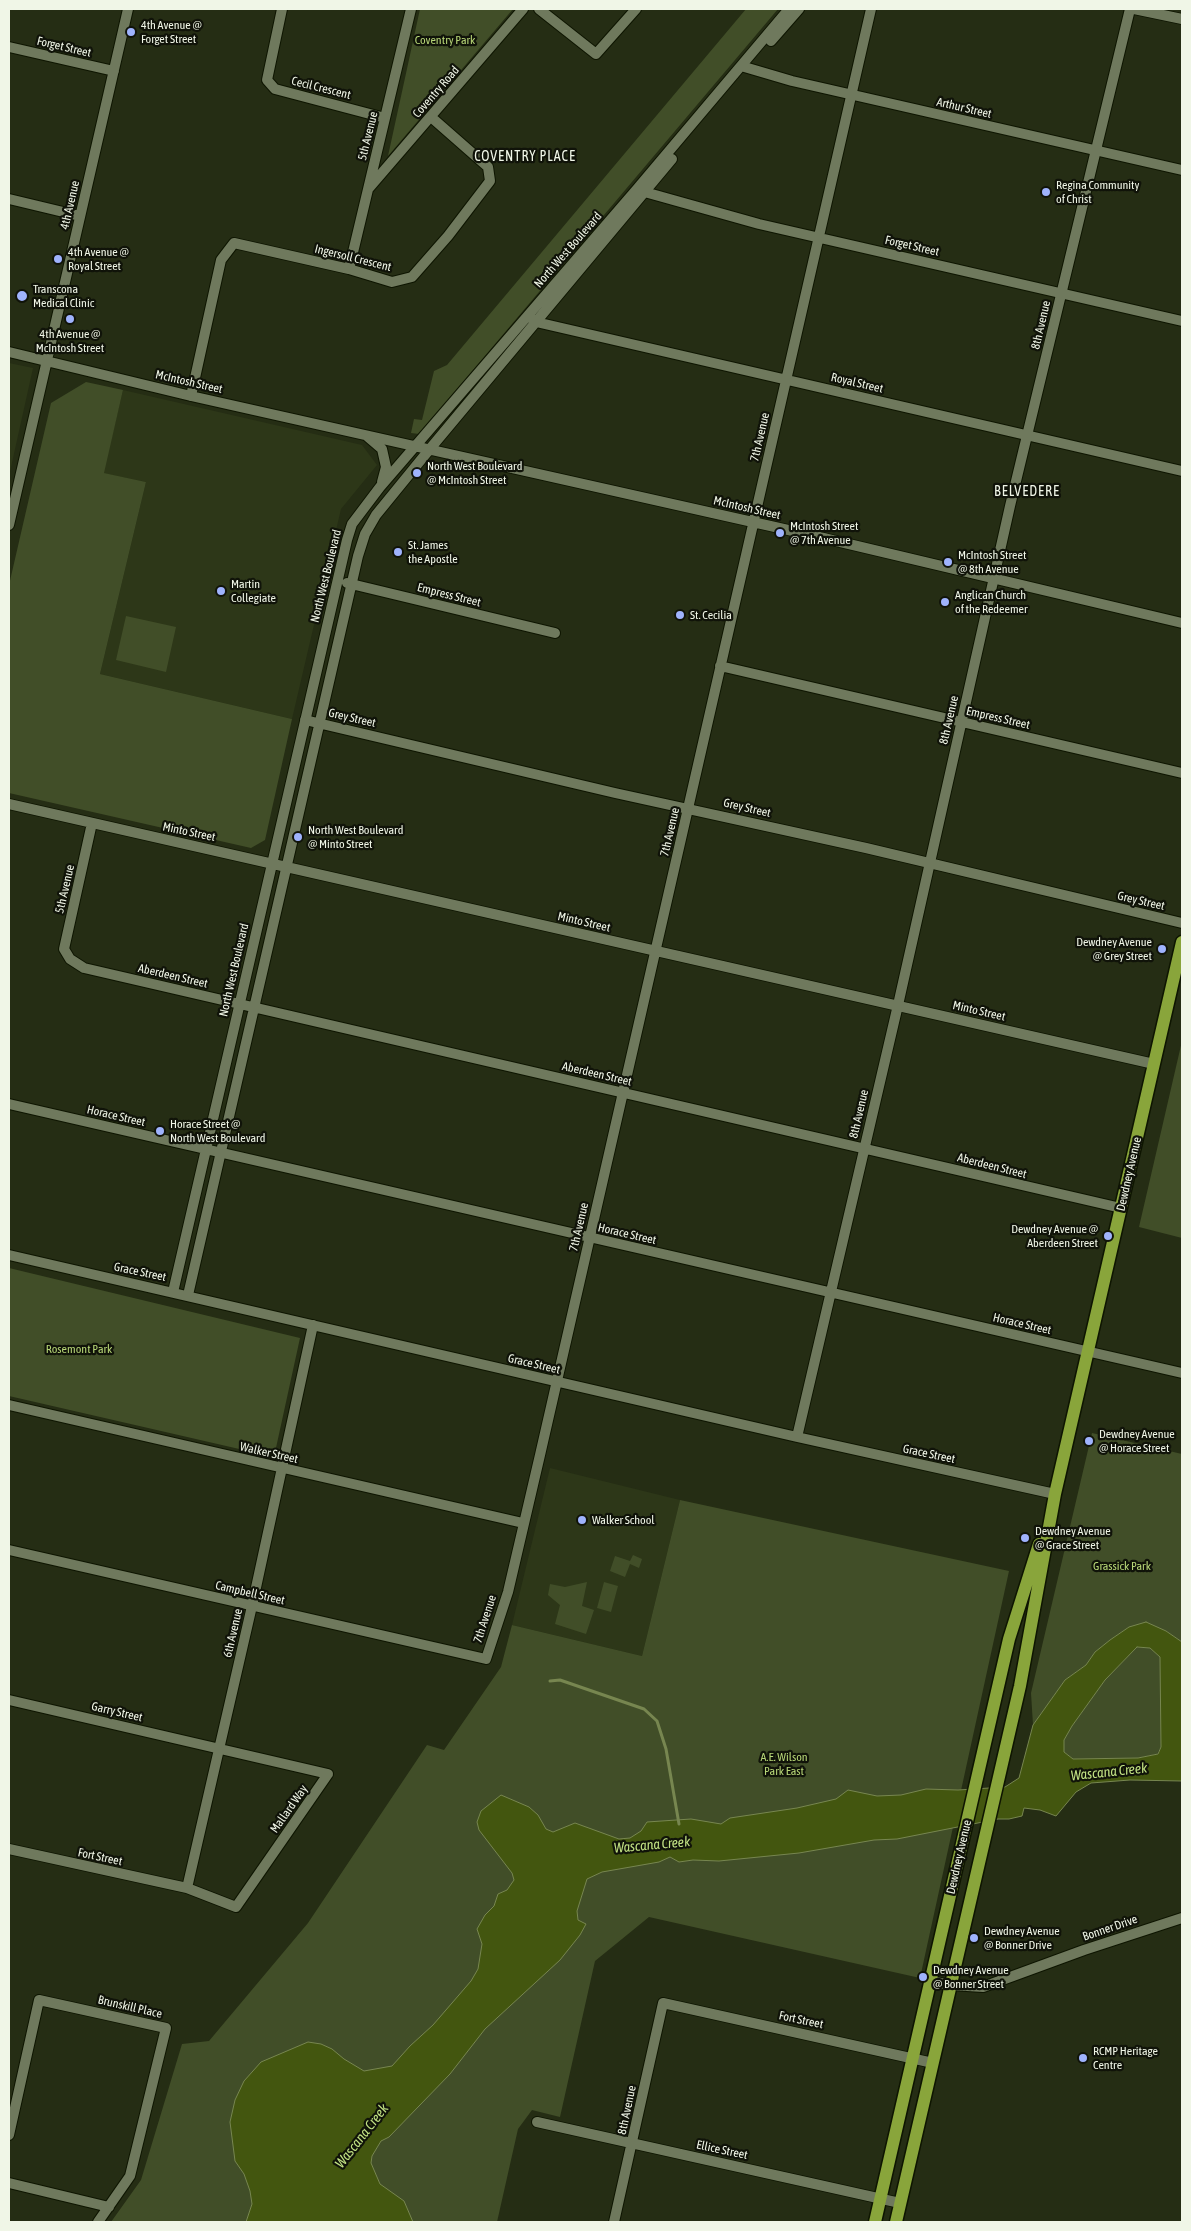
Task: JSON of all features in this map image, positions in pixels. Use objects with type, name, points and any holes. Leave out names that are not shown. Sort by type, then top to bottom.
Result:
[{"type":"main road","name":"Dewdney Avenue","points":[[896,2222],[1020,1686],[1055,1494],[1182,942]]},
{"type":"main road","name":"Dewdney Avenue","points":[[875,2222],[1009,1639],[1055,1494]]},
{"type":"street","name":"4th Avenue","points":[[9,525],[128,9]]},
{"type":"street","name":"Cecil Crescent","points":[[282,9],[267,80],[275,89],[385,118]]},
{"type":"street","name":"5th Avenue","points":[[349,269],[411,9]]},
{"type":"street","name":"Coventry Road","points":[[367,190],[523,9]]},
{"type":"street","points":[[539,9],[596,54],[636,9]]},
{"type":"street","name":"North West Boulevard","points":[[173,1292],[337,580],[352,524],[380,487],[532,319],[641,191],[744,68],[789,9]]},
{"type":"street","name":"North West Boulevard","points":[[744,68],[799,9]]},
{"type":"street","name":"7th Avenue","points":[[486,1659],[508,1592],[871,9]]},
{"type":"street","name":"8th Avenue","points":[[797,1437],[898,1005],[994,578],[1130,9]]},
{"type":"street","points":[[1134,9],[1182,19]]},
{"type":"street","name":"Forget Street","points":[[9,47],[114,71]]},
{"type":"street","name":"Arthur Street","points":[[744,68],[1182,170]]},
{"type":"street","name":"Ingersoll Crescent","points":[[191,396],[221,260],[234,243],[349,269],[392,282],[412,277],[448,236],[490,181],[488,167],[430,117]]},
{"type":"street","name":"Forget Street","points":[[641,191],[759,224],[1182,321]]},
{"type":"street","points":[[9,199],[80,216]]},
{"type":"street","name":"North West Boulevard","points":[[188,1295],[365,534],[376,515],[532,319]]},
{"type":"street","name":"Royal Street","points":[[532,319],[1182,471]]},
{"type":"street","name":"McIntosh Street","points":[[9,352],[191,396],[994,578],[1182,623]]},
{"type":"street","points":[[365,434],[382,449],[386,467],[380,487]]},
{"type":"street","name":"Empress Street","points":[[337,580],[555,634]]},
{"type":"street","name":"Empress Street","points":[[720,666],[1182,773]]},
{"type":"street","name":"Grey Street","points":[[305,720],[1182,924]]},
{"type":"street","name":"Minto Street","points":[[9,804],[272,862],[1154,1064]]},
{"type":"street","name":"5th Avenue","points":[[70,959],[64,949],[92,823]]},
{"type":"street","name":"Aberdeen Street","points":[[70,959],[84,968],[1121,1208]]},
{"type":"street","name":"Horace Street","points":[[9,1104],[220,1154],[1182,1373]]},
{"type":"street","name":"Grace Street","points":[[9,1255],[188,1295],[555,1382],[1055,1494]]},
{"type":"street","name":"6th Avenue","points":[[187,1888],[252,1606],[312,1325]]},
{"type":"street","name":"Walker Street","points":[[9,1405],[281,1469],[524,1523]]},
{"type":"street","name":"Campbell Street","points":[[9,1553],[486,1659]]},
{"type":"street","name":"Garry Street","points":[[9,1700],[220,1748]]},
{"type":"street","name":"Mallard Way","points":[[187,1888],[236,1907],[328,1774],[220,1748]]},
{"type":"street","name":"Fort Street","points":[[9,1849],[187,1888]]},
{"type":"street","name":"Bonner Drive","points":[[930,1981],[951,1985],[983,1987],[1084,1950],[1182,1918]]},
{"type":"street","name":"Brunskill Place","points":[[9,2134],[39,2000],[166,2028],[130,2176],[98,2222]]},
{"type":"street","name":"8th Avenue","points":[[614,2222],[663,2003]]},
{"type":"street","name":"Fort Street","points":[[663,2003],[933,2063]]},
{"type":"street","name":"Ellice Street","points":[[537,2122],[900,2203]]},
{"type":"street","points":[[9,2183],[109,2207]]},
{"type":"shaded area","points":[[9,363],[33,368],[9,476]]},
{"type":"shaded area","name":"Martin Collegiate","points":[[123,390],[362,445],[377,465],[341,509],[292,719],[100,674],[146,482],[103,473]]},
{"type":"shaded area","points":[[550,1468],[680,1500],[642,1656],[512,1625]]},
{"type":"green space","name":"Coventry Park","points":[[420,9],[513,9],[388,156],[415,32]]},
{"type":"green space","points":[[746,9],[778,9],[419,434],[411,433],[414,419],[422,420],[434,371],[447,365]]},
{"type":"green space","points":[[86,382],[123,390],[104,473],[146,482],[100,674],[292,719],[265,840],[251,848],[9,793],[9,585],[51,403]]},
{"type":"green space","points":[[126,616],[176,627],[166,672],[116,660]]},
{"type":"green space","points":[[1182,1041],[1182,1238],[1139,1227]]},
{"type":"green space","name":"Rosemont Park","points":[[9,1268],[300,1338],[274,1457],[9,1396]]},
{"type":"green space","name":"Grassick Park","points":[[1092,1433],[1182,1454],[1182,1642],[1166,1631],[1129,1627],[1095,1652],[1086,1665],[1065,1680],[1033,1725],[1031,1693]]},
{"type":"green space","name":"A.E. Wilson Park East","points":[[680,1500],[1009,1571],[920,1978],[649,1917],[595,1961],[560,2117],[532,2110],[518,2129],[497,2222],[111,2222],[141,2180],[182,2044],[209,2041],[308,1923],[427,1745],[444,1750],[501,1667],[512,1625],[642,1656]]},
{"type":"green space","points":[[633,1555],[642,1559],[639,1568],[630,1564],[625,1577],[610,1571],[615,1556],[630,1561]]},
{"type":"green space","points":[[587,1582],[582,1606],[594,1610],[586,1634],[555,1624],[560,1605],[548,1595],[550,1584],[565,1587]]},
{"type":"green space","points":[[604,1582],[618,1586],[611,1612],[597,1608]]},
{"type":"green space","points":[[1137,1647],[1150,1648],[1160,1657],[1161,1747],[1157,1754],[1138,1758],[1073,1759],[1064,1752],[1064,1740],[1072,1726],[1105,1680]]},
{"type":"water","name":"Wascana Creek","points":[[1146,1622],[1166,1631],[1182,1642],[1182,1781],[1130,1780],[1091,1783],[1076,1792],[1056,1816],[1040,1810],[1024,1808],[1022,1816],[897,1839],[874,1840],[799,1853],[719,1861],[693,1860],[679,1862],[670,1857],[659,1862],[602,1872],[587,1879],[577,1911],[578,1920],[586,1924],[580,1935],[560,1960],[485,2029],[450,2074],[389,2137],[381,2141],[372,2156],[371,2163],[380,2184],[404,2201],[413,2222],[246,2222],[252,2204],[250,2191],[244,2174],[235,2161],[230,2122],[235,2100],[244,2081],[261,2062],[308,2042],[321,2044],[332,2049],[364,2071],[392,2066],[433,2025],[471,1981],[478,1969],[482,1944],[477,1929],[485,1915],[494,1906],[498,1894],[507,1890],[514,1880],[512,1873],[479,1830],[477,1822],[481,1811],[501,1795],[529,1807],[538,1815],[546,1829],[553,1832],[575,1823],[619,1839],[630,1838],[641,1831],[647,1822],[691,1819],[721,1824],[730,1818],[797,1808],[836,1799],[848,1790],[877,1796],[901,1795],[926,1789],[958,1790],[1005,1787],[1019,1778],[1033,1725],[1065,1680],[1086,1665],[1095,1652],[1129,1627]],"holes":[[[1137,1647],[1150,1648],[1160,1657],[1161,1747],[1158,1754],[1138,1758],[1073,1759],[1064,1752],[1064,1740],[1072,1726],[1105,1680]]]},
{"type":"waterway","points":[[550,1681],[560,1680],[644,1709],[657,1721],[666,1749],[679,1824]]},
{"type":"place","name":"4th Avenue @ Forget Street","points":[[131,32]]},
{"type":"place","name":"Regina Community of Christ","points":[[1046,192]]},
{"type":"place","name":"4th Avenue @ Royal Street","points":[[58,259]]},
{"type":"place","name":"Transcona Medical Clinic","points":[[22,296]]},
{"type":"place","name":"4th Avenue @ McIntosh Street","points":[[70,319]]},
{"type":"place","name":"North West Boulevard @ McIntosh Street","points":[[417,473]]},
{"type":"place","name":"McIntosh Street @ 7th Avenue","points":[[780,533]]},
{"type":"place","name":"St. James the Apostle","points":[[398,552]]},
{"type":"place","name":"McIntosh Street @ 8th Avenue","points":[[948,562]]},
{"type":"place","name":"Martin Collegiate","points":[[221,591]]},
{"type":"place","name":"Anglican Church of the Redeemer","points":[[945,602]]},
{"type":"place","name":"St. Cecilia","points":[[680,615]]},
{"type":"place","name":"North West Boulevard @ Minto Street","points":[[298,837]]},
{"type":"place","name":"Dewdney Avenue @ Grey Street","points":[[1162,949]]},
{"type":"place","name":"Horace Street @ North West Boulevard","points":[[160,1131]]},
{"type":"place","name":"Dewdney Avenue @ Aberdeen Street","points":[[1108,1236]]},
{"type":"place","name":"Dewdney Avenue @ Horace Street","points":[[1089,1441]]},
{"type":"place","name":"Walker School","points":[[582,1520]]},
{"type":"place","name":"Dewdney Avenue @ Grace Street","points":[[1025,1538]]},
{"type":"place","name":"Dewdney Avenue @ Bonner Drive","points":[[974,1938]]},
{"type":"place","name":"Dewdney Avenue @ Bonner Street","points":[[923,1977]]},
{"type":"place","name":"RCMP Heritage Centre","points":[[1083,2058]]},
{"type":"district","name":"COVENTRY PLACE","points":[[525,157]]},
{"type":"district","name":"BELVEDERE","points":[[1027,492]]}]
